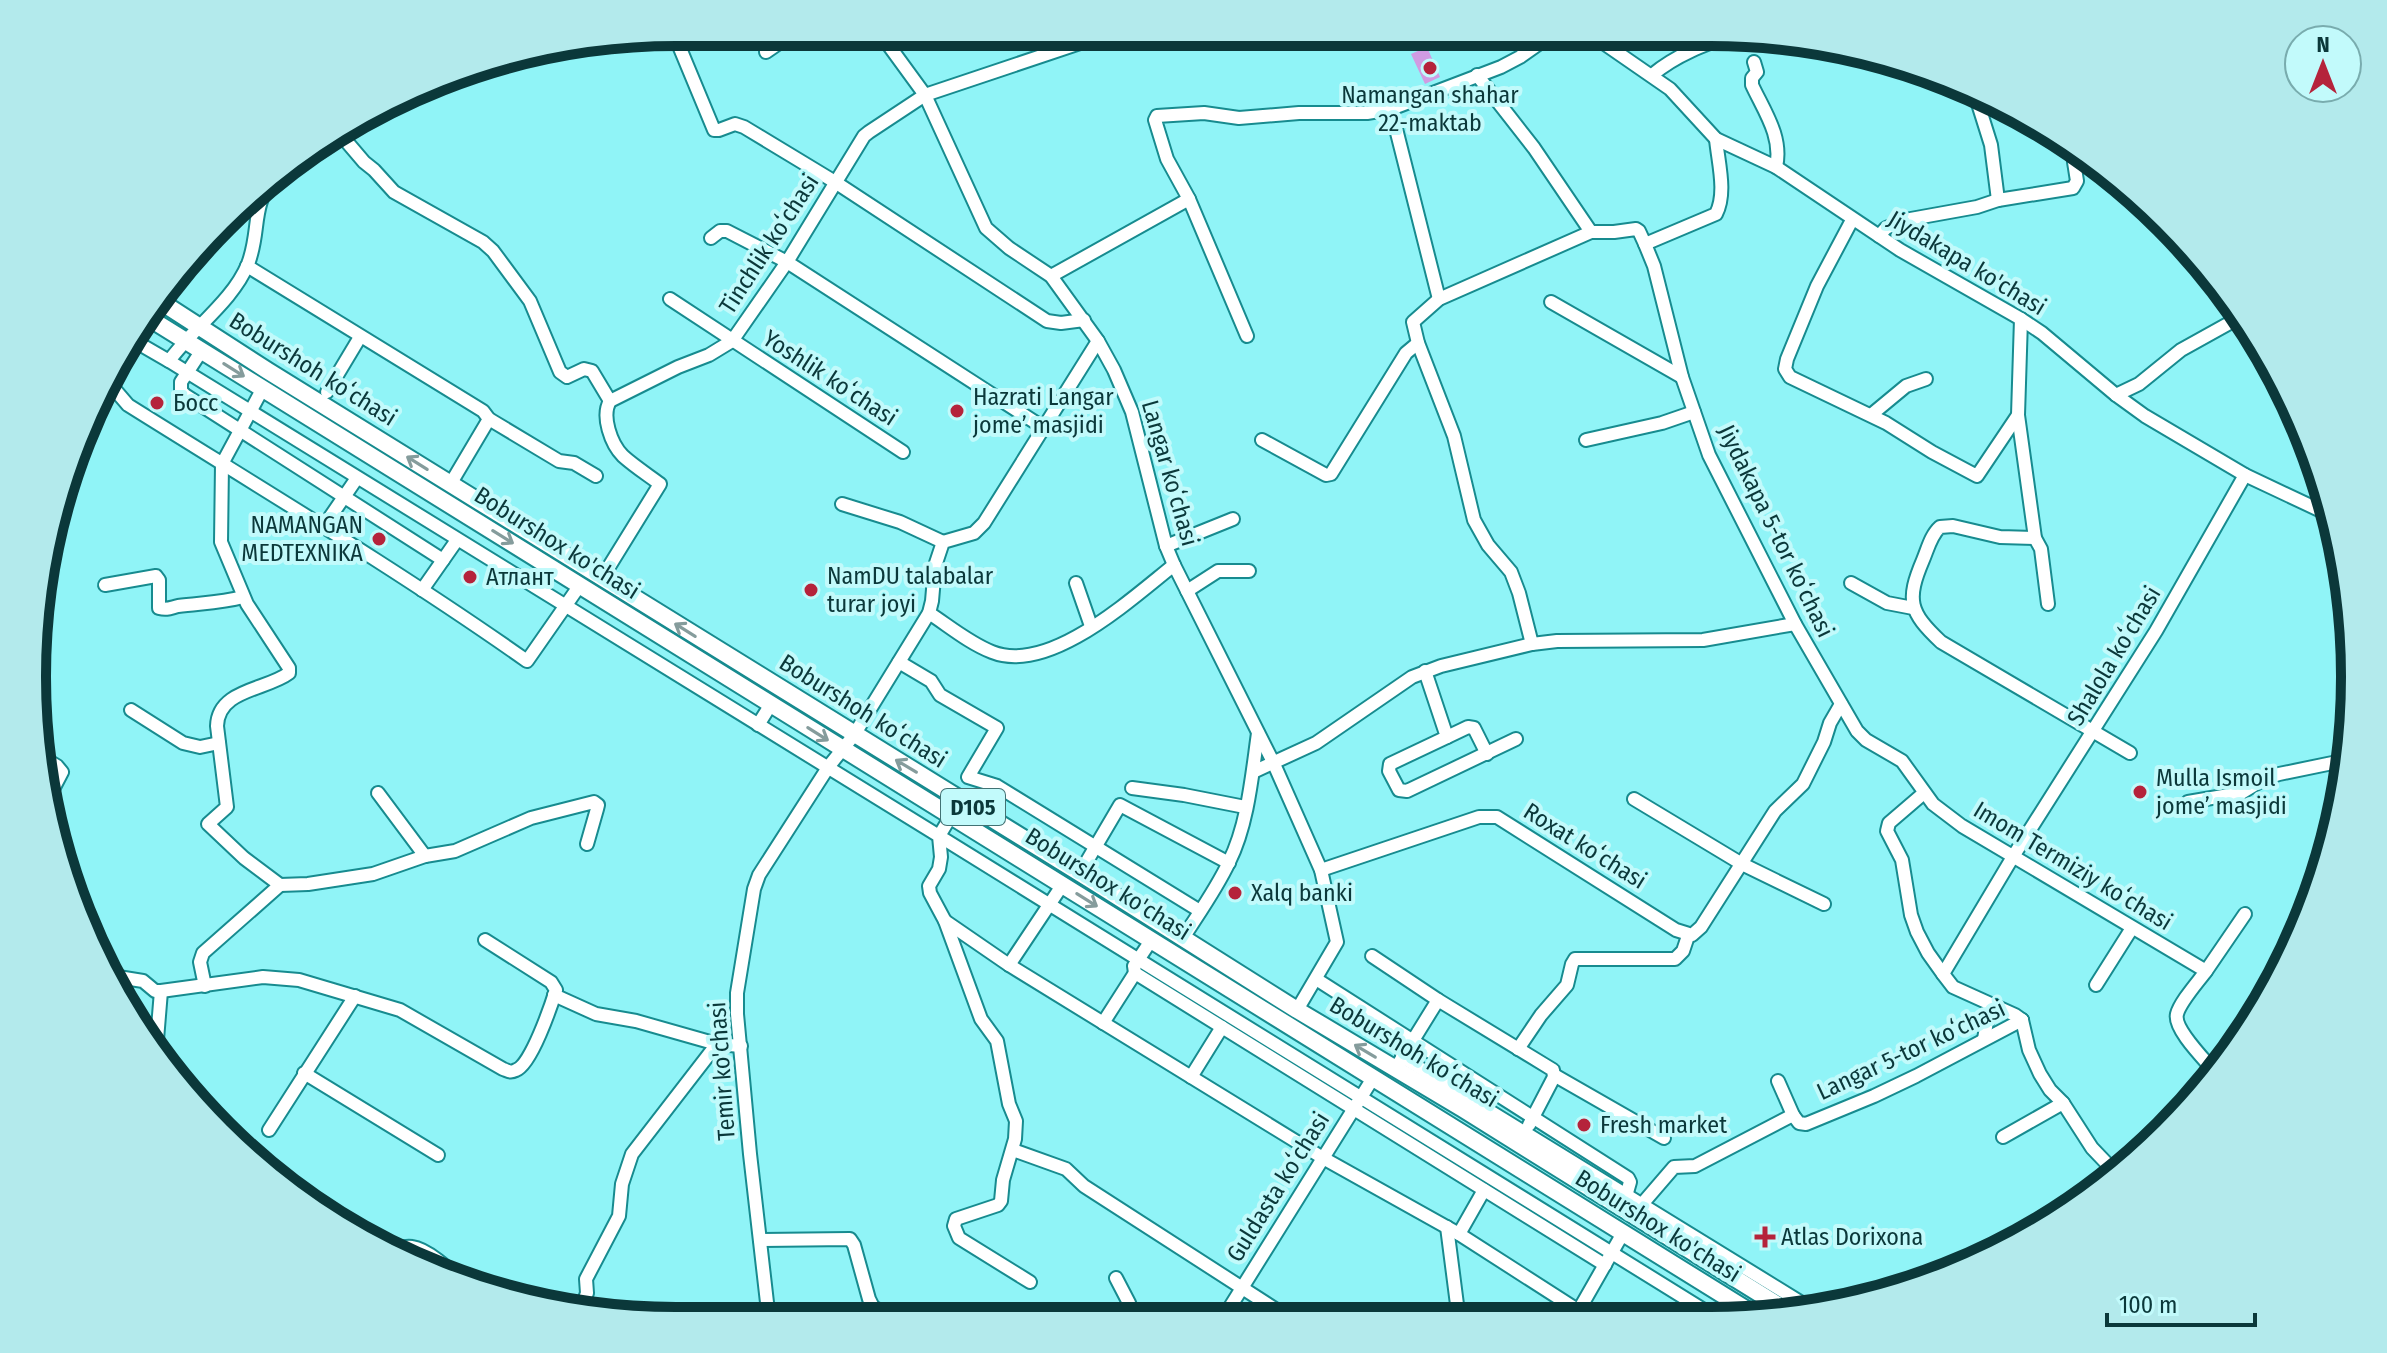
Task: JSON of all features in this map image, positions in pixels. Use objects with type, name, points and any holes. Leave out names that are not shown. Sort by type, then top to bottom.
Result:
[{"type":"main road","name":"Boburshoh koʻchasi","points":[[167,305],[1297,1010],[1399,1063],[1522,1138],[1776,1304]]},
{"type":"main road","name":"Boburshox ko'chasi","points":[[155,322],[1686,1272],[1729,1307]]},
{"type":"street","points":[[679,46],[714,130],[735,124],[744,127],[835,182],[1047,321],[1084,320]]},
{"type":"street","points":[[766,52],[775,46]]},
{"type":"street","name":"Langar koʻchasi","points":[[889,46],[925,95],[986,228],[1009,248],[1051,276],[1098,341],[1132,412],[1166,546],[1274,764],[1321,870],[1337,942],[1297,1010]]},
{"type":"street","name":"Tinchlik koʻchasi","points":[[610,401],[709,355],[732,341],[787,262],[864,136],[925,95],[1060,46]]},
{"type":"street","points":[[1247,336],[1189,199],[1167,159],[1155,120],[1157,116],[1204,113],[1239,118],[1299,113],[1367,113],[1391,109],[1511,62],[1535,46]]},
{"type":"street","name":"Jiydakapa ko'chasi","points":[[1608,46],[1670,89],[1716,139],[1776,167],[1819,194],[1852,220],[2021,319],[2145,416],[2245,475],[2319,510]]},
{"type":"street","points":[[1652,75],[1666,63],[1702,46]]},
{"type":"street","points":[[1754,62],[1757,72],[1752,78],[1752,85],[1772,125],[1778,150],[1776,167]]},
{"type":"street","points":[[1477,75],[1534,148],[1591,232]]},
{"type":"street","points":[[1979,106],[1991,145],[1998,200]]},
{"type":"street","points":[[1391,109],[1439,299]]},
{"type":"street","points":[[1532,644],[1511,572],[1488,545],[1474,520],[1454,436],[1418,343],[1413,322],[1439,299],[1591,232],[1636,229],[1645,244],[1716,214],[1721,202],[1721,187],[1716,139]]},
{"type":"street","points":[[345,140],[394,192],[483,242],[493,251],[530,301],[560,372],[567,377],[584,369],[592,371],[610,401],[606,406],[606,415],[616,448],[660,484],[602,578]]},
{"type":"street","points":[[1879,236],[1886,228],[1905,220],[2073,188],[2077,181],[2074,162]]},
{"type":"street","points":[[1051,276],[1189,199]]},
{"type":"street","points":[[169,361],[225,300],[247,266],[259,204]]},
{"type":"street","points":[[1852,220],[1817,286],[1787,359],[1785,369],[1790,377],[1871,415],[1977,476],[2018,415]]},
{"type":"street","points":[[711,238],[720,231],[727,231],[787,262],[1044,428]]},
{"type":"street","name":"Jiydakapa 5-tor koʻchasi","points":[[1645,244],[1654,266],[1682,377],[1709,455],[1795,624],[1841,704]]},
{"type":"street","points":[[247,266],[483,411],[489,419],[559,461],[574,463],[596,476]]},
{"type":"street","name":"Yoshlik koʻchasi","points":[[670,299],[903,452]]},
{"type":"street","points":[[1551,302],[1682,377]]},
{"type":"street","points":[[2021,319],[2018,415],[2035,538],[2041,549],[2048,604]]},
{"type":"street","points":[[2116,395],[2139,384],[2181,350],[2230,319]]},
{"type":"street","points":[[327,392],[360,337]]},
{"type":"street","points":[[842,504],[900,522],[943,542],[974,533],[984,523],[1098,341]]},
{"type":"street","points":[[1262,440],[1326,475],[1331,474],[1406,353],[1418,343]]},
{"type":"street","points":[[140,344],[829,766],[1699,1307]]},
{"type":"street","points":[[202,350],[181,382],[181,391],[443,560]]},
{"type":"street","points":[[1871,415],[1906,386],[1926,379]]},
{"type":"street","points":[[263,388],[222,464],[221,542],[243,597],[289,668],[289,673],[242,693],[224,706],[217,719],[227,807],[209,822],[209,828],[280,885],[373,874],[425,856],[455,851],[531,818],[594,802],[598,805],[587,844]]},
{"type":"street","points":[[115,391],[128,405],[324,526],[527,661],[580,585]]},
{"type":"street","points":[[1586,440],[1662,423],[1694,412]]},
{"type":"street","points":[[451,483],[489,419]]},
{"type":"street","name":"Shalola koʻchasi","points":[[1943,974],[2014,855],[2156,631],[2245,475]]},
{"type":"street","points":[[324,526],[357,478]]},
{"type":"street","points":[[1166,546],[1233,519]]},
{"type":"street","points":[[2035,538],[2000,537],[1953,526],[1940,527],[1933,536],[1914,582],[1911,594],[1913,608],[1917,617],[1941,642],[2130,753]]},
{"type":"street","points":[[422,590],[457,540]]},
{"type":"street","points":[[943,542],[935,566],[929,613],[992,652],[1011,657],[1042,653],[1091,626],[1123,606],[1174,565]]},
{"type":"street","points":[[1187,591],[1218,571],[1249,571]]},
{"type":"street","points":[[105,585],[156,576],[159,580],[159,608],[164,610],[222,603],[243,597]]},
{"type":"street","points":[[1076,583],[1091,626]]},
{"type":"street","points":[[1851,583],[1887,603],[1913,608]]},
{"type":"street","name":"Temir ko'chasi","points":[[768,1307],[750,1154],[737,993],[754,889],[759,875],[829,766],[854,735],[929,613]]},
{"type":"street","points":[[1253,772],[1316,743],[1425,671],[1532,644],[1586,640],[1703,640],[1795,624]]},
{"type":"street","points":[[690,683],[703,662]]},
{"type":"street","points":[[899,662],[931,681],[940,695],[997,728],[968,777],[997,786],[1200,911]]},
{"type":"street","points":[[1425,671],[1447,737]]},
{"type":"street","points":[[758,725],[771,704]]},
{"type":"street","points":[[1518,1049],[1541,1015],[1567,985],[1575,959],[1675,959],[1683,951],[1688,936],[1701,927],[1775,811],[1803,784],[1841,704]]},
{"type":"street","name":"Imom Termiziy koʻchasi","points":[[1841,704],[1857,731],[1866,740],[1902,761],[1941,811],[2206,971]]},
{"type":"street","points":[[131,710],[183,743],[200,747],[219,743]]},
{"type":"street","points":[[1487,754],[1474,728],[1468,727],[1390,764],[1389,771],[1399,790],[1407,791],[1487,754],[1516,739]]},
{"type":"street","points":[[1183,938],[1229,863],[1238,842],[1258,733]]},
{"type":"street","points":[[2188,802],[2241,793],[2279,774],[2335,762]]},
{"type":"street","points":[[52,763],[62,772],[56,786]]},
{"type":"street","points":[[1132,788],[1245,807]]},
{"type":"street","points":[[378,793],[425,856]]},
{"type":"street","points":[[1924,793],[1889,823],[1887,831],[1902,860],[1911,915],[1917,932],[1953,987],[2022,1020]]},
{"type":"street","points":[[1634,799],[1742,864],[1824,904]]},
{"type":"street","points":[[1080,873],[1120,805],[1229,863]]},
{"type":"street","points":[[951,816],[939,836],[941,857],[939,869],[929,886],[930,893],[945,921],[981,1019],[997,1041],[1009,1104],[1016,1121],[1001,1201],[998,1205],[956,1219],[954,1226],[959,1238],[1030,1282]]},
{"type":"street","name":"Roxat koʻchasi","points":[[1321,870],[1479,817],[1497,817],[1688,936]]},
{"type":"street","points":[[1009,965],[1063,884]]},
{"type":"street","points":[[205,986],[200,962],[203,953],[280,885]]},
{"type":"street","points":[[2208,1064],[2183,1033],[2177,1021],[2179,1010],[2245,914]]},
{"type":"street","points":[[945,921],[1009,965],[1323,1158],[1459,1234],[1574,1307]]},
{"type":"street","points":[[2096,985],[2132,928]]},
{"type":"street","points":[[1152,939],[1133,969],[1135,973],[1605,1265]]},
{"type":"street","points":[[123,978],[143,981],[155,991],[263,977],[299,980],[400,1010],[509,1071],[520,1068],[529,1056],[556,990],[551,982],[485,940]]},
{"type":"street","points":[[1372,956],[1553,1070],[1554,1075],[1664,1138]]},
{"type":"street","points":[[1103,1023],[1135,973]]},
{"type":"street","points":[[1316,979],[1628,1178],[1630,1182],[1626,1196]]},
{"type":"street","points":[[157,1034],[161,991]]},
{"type":"street","points":[[554,995],[596,1014],[636,1021],[717,1044],[741,1046]]},
{"type":"street","points":[[269,1130],[355,996]]},
{"type":"street","points":[[1399,1063],[1438,1000]]},
{"type":"street","points":[[1984,1039],[1990,1004]]},
{"type":"street","name":"Langar 5-tor koʻchasi","points":[[1637,1210],[1674,1167],[1695,1166],[1793,1115],[1799,1123],[1806,1124],[1916,1076],[2022,1020],[2034,1062],[2050,1090],[2063,1103],[2092,1148],[2108,1165]]},
{"type":"street","points":[[1191,1077],[1222,1027]]},
{"type":"street","points":[[584,1300],[586,1279],[619,1216],[622,1184],[632,1154],[717,1044]]},
{"type":"street","points":[[304,1073],[438,1155]]},
{"type":"street","points":[[1522,1138],[1554,1075]]},
{"type":"street","name":"Guldasta koʻchasi","points":[[1230,1307],[1373,1078]]},
{"type":"street","points":[[1778,1081],[1793,1115]]},
{"type":"street","points":[[2003,1137],[2063,1103]]},
{"type":"street","points":[[1573,1143],[1561,1163],[1626,1196],[1637,1210],[1798,1301]]},
{"type":"street","points":[[1013,1150],[1066,1169],[1084,1186],[1272,1307]]},
{"type":"street","points":[[1459,1234],[1484,1190]]},
{"type":"street","points":[[1447,1227],[1457,1307]]},
{"type":"street","points":[[1581,1307],[1623,1233]]},
{"type":"street","points":[[760,1240],[850,1239],[873,1307]]},
{"type":"street","points":[[407,1246],[431,1257]]},
{"type":"street","points":[[1675,1292],[1686,1272]]},
{"type":"street","points":[[1116,1278],[1130,1307]]},
{"type":"shaded area","points":[[1427,47],[1440,77],[1425,84],[1411,54]]},
{"type":"place","name":"Namangan shahar 22-maktab","points":[[1430,68]]},
{"type":"place","name":"Босс","points":[[157,403]]},
{"type":"place","name":"Hazrati Langar jome’ masjidi","points":[[957,411]]},
{"type":"place","name":"NAMANGAN MEDTEXNIKA","points":[[379,539]]},
{"type":"place","name":"Атлант","points":[[470,577]]},
{"type":"place","name":"NamDU talabalar turar joyi","points":[[811,590]]},
{"type":"place","name":"Mulla Ismoil jome’ masjidi","points":[[2140,792]]},
{"type":"place","name":"Xalq banki","points":[[1235,893]]},
{"type":"place","name":"Fresh market","points":[[1584,1125]]},
{"type":"place","name":"Atlas Dorixona","points":[[1765,1237]]}]
